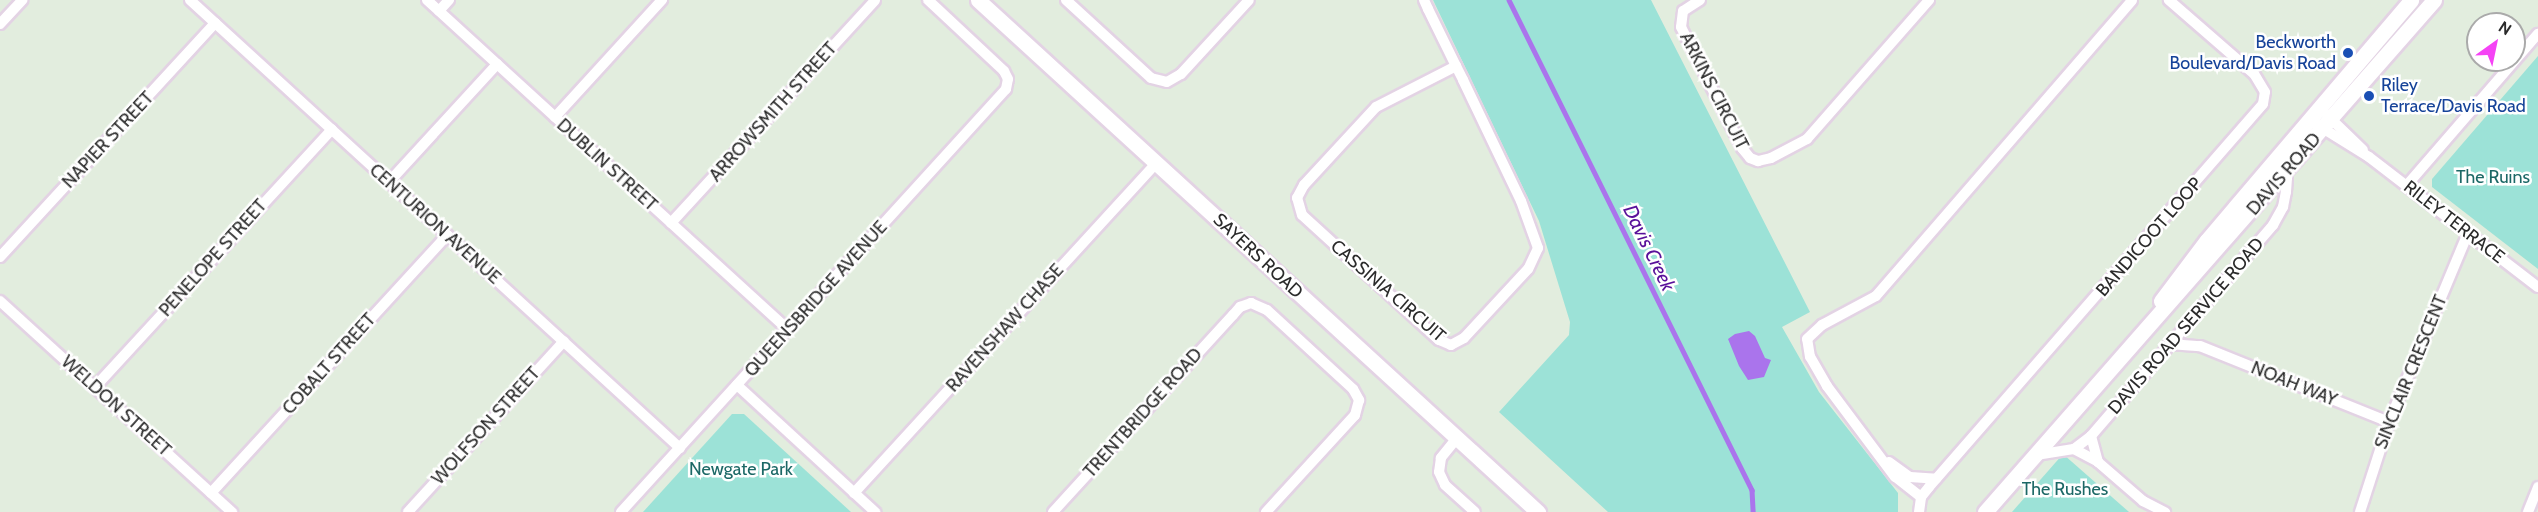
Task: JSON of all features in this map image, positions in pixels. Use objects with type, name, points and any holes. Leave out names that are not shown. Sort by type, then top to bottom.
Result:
[{"type":"main road","name":"SAYERS ROAD","points":[[978,0],[1538,512]]},
{"type":"main road","name":"DAVIS ROAD","points":[[2321,119],[2411,0]]},
{"type":"main road","name":"DAVIS ROAD","points":[[1985,512],[2130,344],[2182,291],[2280,166],[2321,119],[2430,2]]},
{"type":"street","points":[[0,24],[22,0]]},
{"type":"street","name":"CENTURION AVENUE","points":[[190,0],[680,448]]},
{"type":"street","name":"DUBLIN STREET","points":[[426,0],[788,330]]},
{"type":"street","points":[[439,11],[448,0]]},
{"type":"street","points":[[555,117],[662,0]]},
{"type":"street","name":"ARROWSMITH STREET","points":[[671,223],[875,0]]},
{"type":"street","name":"QUEENSBRIDGE AVENUE","points":[[621,512],[1002,94],[1008,83],[1004,70],[928,0]]},
{"type":"street","points":[[1066,0],[1151,78],[1167,82],[1178,78],[1249,0]]},
{"type":"street","name":"CASSINIA CIRCUIT","points":[[1424,0],[1456,66],[1521,201],[1538,248],[1535,260],[1528,269],[1464,338],[1451,345],[1439,340],[1302,215],[1297,198],[1304,185],[1376,107],[1456,66]]},
{"type":"street","name":"ARKINS CIRCUIT","points":[[1700,0],[1683,11],[1680,27],[1742,148],[1750,158],[1758,161],[1771,159],[1807,139],[1929,0]]},
{"type":"street","points":[[1919,512],[1921,497],[1902,484],[1827,386],[1810,357],[1806,344],[1810,334],[1876,296],[2132,0]]},
{"type":"street","name":"BANDICOOT LOOP","points":[[1921,497],[2264,104],[2265,92],[2254,74],[2169,0]]},
{"type":"street","name":"NAPIER STREET","points":[[0,257],[215,23]]},
{"type":"street","points":[[2407,186],[2538,34]]},
{"type":"street","points":[[389,182],[497,64]]},
{"type":"street","name":"RILEY TERRACE","points":[[2321,119],[2538,287]]},
{"type":"street","name":"PENELOPE STREET","points":[[95,387],[332,129]]},
{"type":"street","name":"RAVENSHAW CHASE","points":[[855,493],[1156,163]]},
{"type":"street","name":"DAVIS ROAD SERVICE ROAD","points":[[2036,455],[2074,449],[2091,436],[2273,225],[2283,207],[2287,178],[2280,166]]},
{"type":"street","name":"SINCLAIR CRESCENT","points":[[2360,512],[2389,422],[2468,233]]},
{"type":"street","name":"COBALT STREET","points":[[211,493],[447,235]]},
{"type":"street","name":"WELDON STREET","points":[[0,301],[232,512]]},
{"type":"street","name":"TRENTBRIDGE ROAD","points":[[1053,512],[1245,304],[1262,306],[1353,389],[1359,400],[1355,414],[1266,512]]},
{"type":"street","points":[[2187,324],[2200,346]]},
{"type":"street","name":"WOLFSON STREET","points":[[408,512],[564,340]]},
{"type":"street","name":"NOAH WAY","points":[[2169,345],[2200,346],[2389,422]]},
{"type":"street","points":[[737,385],[875,512]]},
{"type":"street","points":[[2091,436],[2098,462]]},
{"type":"street","points":[[1457,438],[1441,458],[1440,472],[1445,485],[1475,512]]},
{"type":"street","points":[[2074,449],[2098,462],[2143,501],[2165,512]]},
{"type":"street","points":[[1884,459],[1910,477],[1936,479]]},
{"type":"street","points":[[2528,512],[2538,488]]},
{"type":"green space","points":[[1433,0],[1651,0],[1810,312],[1782,327],[1819,392],[1898,493],[1898,512],[1608,512],[1499,412],[1569,335],[1570,322],[1539,221]]},
{"type":"green space","name":"The Ruins","points":[[2538,56],[2538,269],[2432,187],[2432,179]]},
{"type":"green space","name":"Newgate Park","points":[[732,414],[744,414],[851,512],[643,512]]},
{"type":"green space","name":"The Rushes","points":[[2063,454],[2129,512],[2012,512]]},
{"type":"shaded area","points":[[1749,331],[1755,336],[1765,358],[1771,360],[1764,377],[1748,380],[1739,366],[1728,339],[1735,334]]},
{"type":"waterway","name":"Davis Creek","points":[[1509,0],[1752,490],[1753,512]]},
{"type":"place","name":"Beckworth Boulevard/Davis Road","points":[[2348,53]]},
{"type":"place","name":"Riley Terrace/Davis Road","points":[[2369,96]]}]
